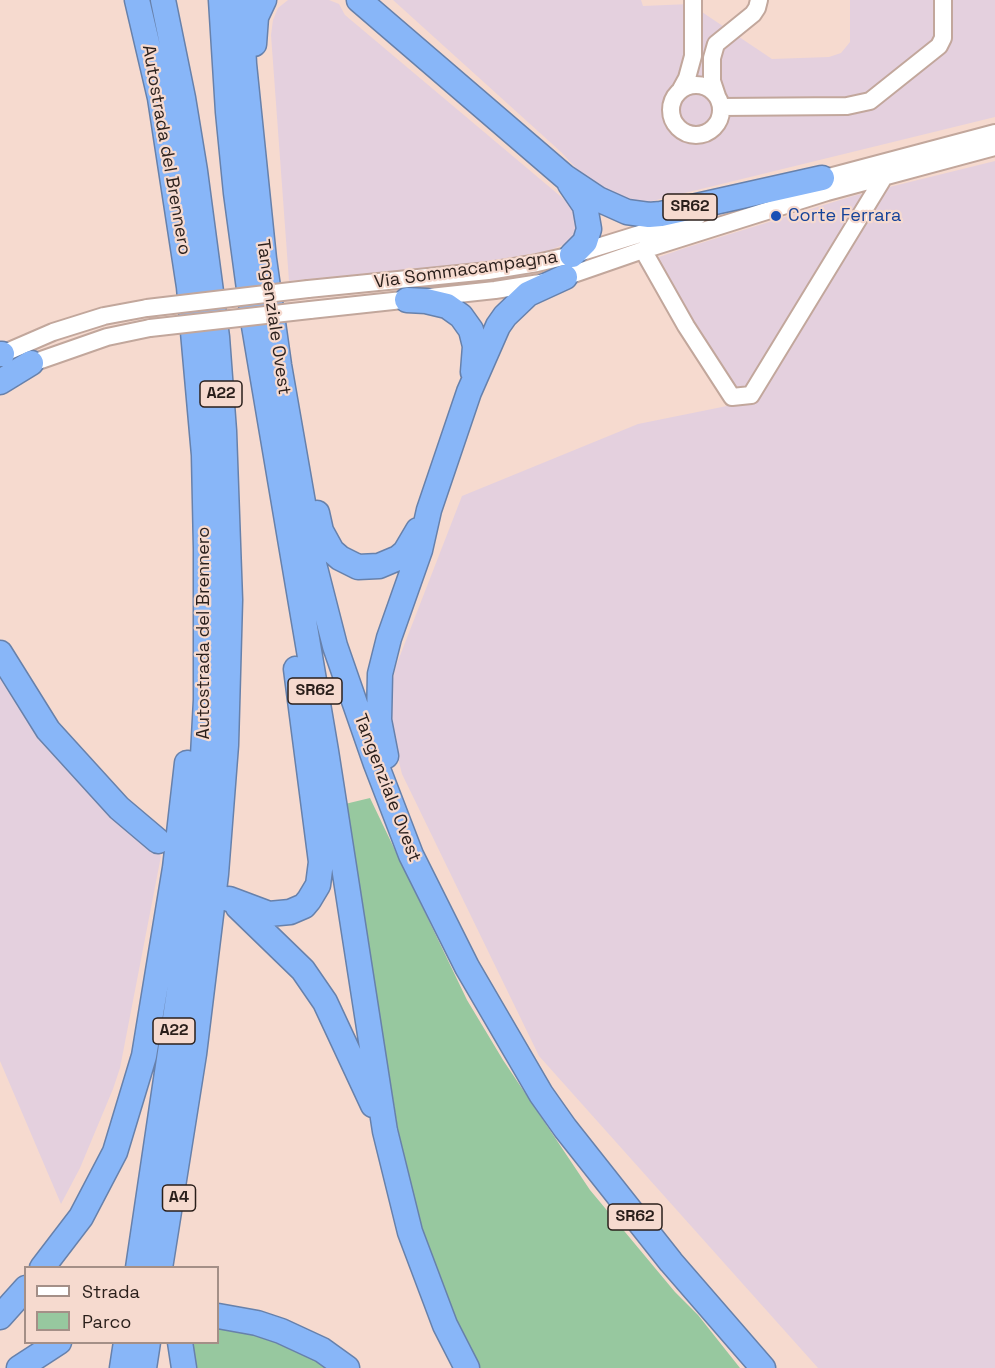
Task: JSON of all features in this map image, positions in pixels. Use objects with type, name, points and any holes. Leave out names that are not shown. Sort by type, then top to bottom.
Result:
[{"type":"highway","name":"Autostrada del Brennero","points":[[137,0],[160,98],[189,287],[204,455],[206,549],[206,700],[201,793],[184,958],[152,1188],[138,1266]]},
{"type":"highway","name":"Autostrada del Brennero","points":[[160,1266],[204,983],[221,826],[229,673],[230,600],[224,431],[215,316],[194,160],[163,0]]},
{"type":"highway","name":"Tangenziale Ovest","points":[[241,0],[244,64],[255,178],[279,365],[313,560],[335,646],[372,754],[411,855],[467,967],[541,1094],[565,1128],[671,1262],[763,1367]]},
{"type":"highway","name":"SR62","points":[[255,178],[254,35],[256,17],[264,0]]},
{"type":"highway","name":"SR62","points":[[360,2],[565,177],[610,205],[627,212],[649,215],[822,178]]},
{"type":"highway","name":"Tangenziale Ovest","points":[[220,5],[236,193],[254,326],[326,751],[385,1131],[410,1232],[445,1326],[467,1368]]},
{"type":"highway","name":"SR62","points":[[411,855],[381,735],[378,705],[380,675],[389,638],[420,550],[429,510],[469,392],[498,326],[528,294],[568,266],[585,242],[589,229],[582,199],[565,177]]},
{"type":"highway","points":[[44,1266],[81,1217],[115,1152],[144,1056],[171,892],[184,791],[193,684],[193,436],[189,287]]},
{"type":"highway","name":"SR62","points":[[407,300],[426,301],[447,306],[467,323],[473,337],[476,356],[469,392]]},
{"type":"highway","points":[[0,382],[31,363]]},
{"type":"highway","name":"SR62","points":[[279,365],[302,426],[319,521],[326,542],[332,551],[348,563],[358,567],[389,563],[405,552],[429,510]]},
{"type":"highway","name":"SR62","points":[[276,466],[285,583],[321,862],[320,875],[318,885],[309,900],[304,906],[290,912],[269,914],[230,899],[303,969],[325,1002],[385,1131]]},
{"type":"highway","points":[[0,653],[48,730],[119,808],[158,841]]},
{"type":"highway","name":"A4","points":[[177,1266],[182,1129]]},
{"type":"highway","points":[[0,1317],[24,1290]]},
{"type":"highway","points":[[219,1316],[257,1323],[281,1331],[321,1350],[347,1368]]},
{"type":"highway","points":[[19,1368],[56,1344]]},
{"type":"street","points":[[693,0],[693,56],[687,78],[675,95],[670,112],[676,126],[688,134],[704,134],[711,130],[720,116],[719,102],[712,81],[712,58],[716,44],[753,14],[759,0]]},
{"type":"street","points":[[681,89],[697,84],[705,86],[719,102],[847,106],[870,100],[939,46],[943,38],[944,0]]},
{"type":"street","name":"Via Sommacampagna","points":[[0,359],[31,363],[107,337],[150,328],[516,287],[568,266],[822,178],[995,133]]},
{"type":"street","name":"Via Sommacampagna","points":[[0,359],[53,332],[104,316],[147,308],[488,271],[568,266],[643,250],[884,177],[995,147]]},
{"type":"street","points":[[643,250],[686,326],[732,397],[751,395],[884,177]]},
{"type":"shaded area","points":[[288,0],[329,0],[339,4],[345,15],[578,211],[577,234],[563,245],[547,251],[485,262],[289,281],[271,35],[273,20],[278,8]]},
{"type":"shaded area","points":[[393,0],[641,0],[643,6],[690,4],[772,59],[829,57],[841,53],[850,42],[850,0],[995,0],[995,117],[644,203],[626,200],[588,181],[561,152]]},
{"type":"shaded area","points":[[995,161],[995,1368],[818,1368],[539,1056],[402,774],[392,734],[388,700],[396,666],[462,496],[638,424],[727,406],[639,264],[853,196]]},
{"type":"shaded area","points":[[0,677],[49,747],[92,796],[114,818],[161,856],[120,1068],[80,1168],[61,1204],[0,1061]]},
{"type":"green space","points":[[370,798],[467,1000],[503,1060],[590,1190],[675,1292],[698,1315],[740,1368],[475,1368],[453,1321],[407,1185],[345,804]]},
{"type":"green space","points":[[219,1322],[251,1329],[335,1368],[191,1368],[188,1344],[219,1344]]},
{"type":"place","name":"Corte Ferrara","points":[[776,216]]}]
